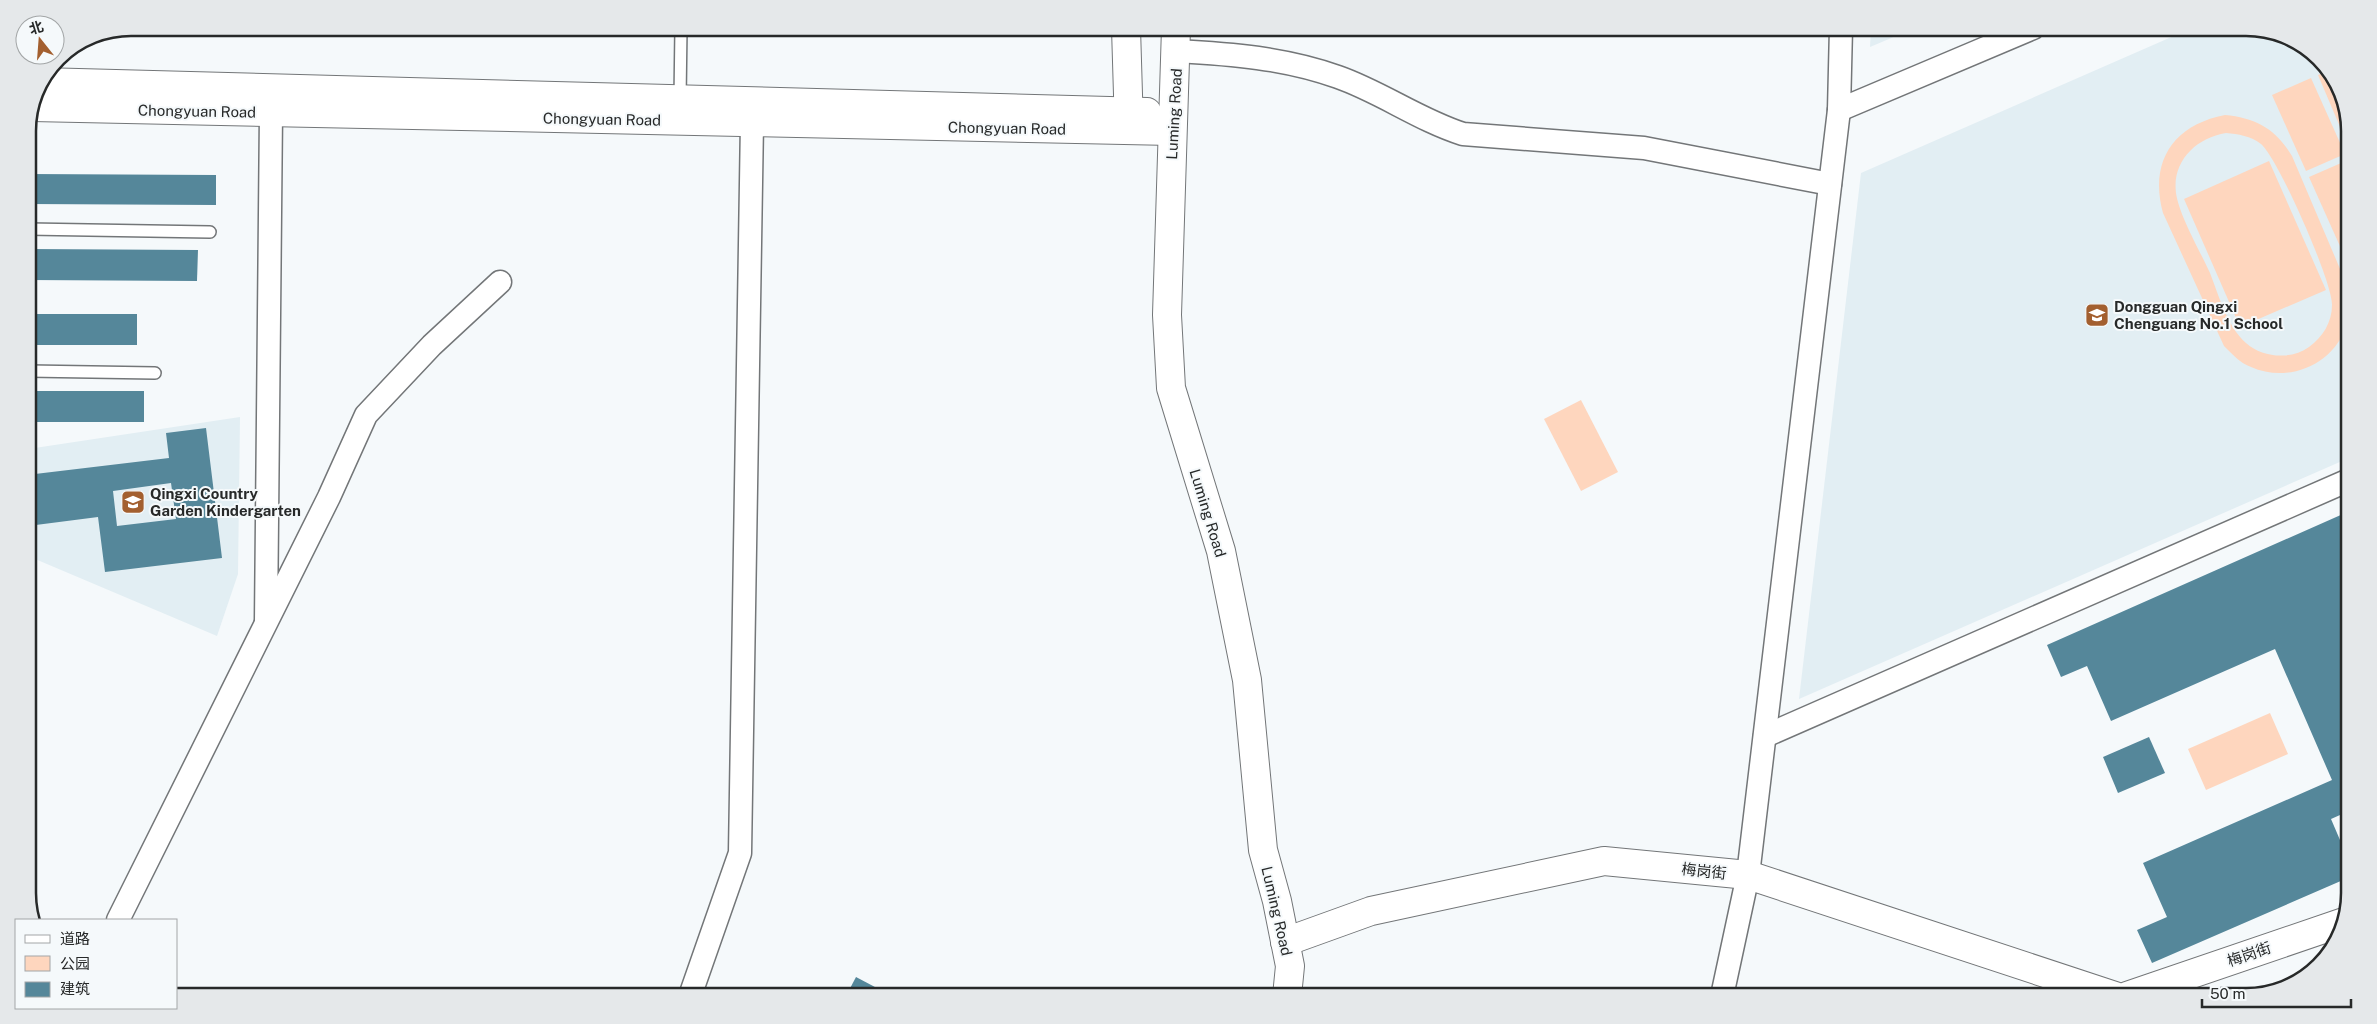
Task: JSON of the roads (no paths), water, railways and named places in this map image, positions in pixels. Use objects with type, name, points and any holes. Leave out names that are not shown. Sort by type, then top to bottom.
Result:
[{"type":"street","points":[[1126,36],[1129,121]]},
{"type":"street","points":[[1724,988],[1748,875],[1830,184],[1838,110],[1841,36]]},
{"type":"street","points":[[1838,110],[2014,36]]},
{"type":"street","points":[[1176,39],[1258,56],[1338,77],[1436,125],[1463,134],[1644,148],[1830,184]]},
{"type":"street","name":"Luming Road","points":[[1176,39],[1167,315],[1171,388],[1221,551],[1247,680],[1263,850],[1278,901],[1290,966],[1288,988]]},
{"type":"street","name":"Chongyuan Road","points":[[50,82],[680,99],[1129,121]]},
{"type":"street","name":"Chongyuan Road","points":[[39,108],[752,122],[1173,122]]},
{"type":"street","points":[[266,627],[271,112]]},
{"type":"street","points":[[693,988],[740,853],[752,122]]},
{"type":"street","points":[[119,919],[266,627],[329,497],[366,415],[432,345],[500,282]]},
{"type":"street","points":[[1765,736],[2341,484]]},
{"type":"street","name":"梅岗街","points":[[1285,942],[1371,911],[1604,860],[1748,875],[2091,988]]},
{"type":"street","name":"梅岗街","points":[[2150,988],[2335,925]]},
{"type":"lane","points":[[680,99],[681,36]]},
{"type":"lane","points":[[36,229],[210,232]]},
{"type":"lane","points":[[36,371],[155,373]]},
{"type":"place","name":"Dongguan Qingxi Chenguang No.1 School","points":[[2097,315]]},
{"type":"place","name":"Qingxi Country Garden Kindergarten","points":[[133,502]]}]
